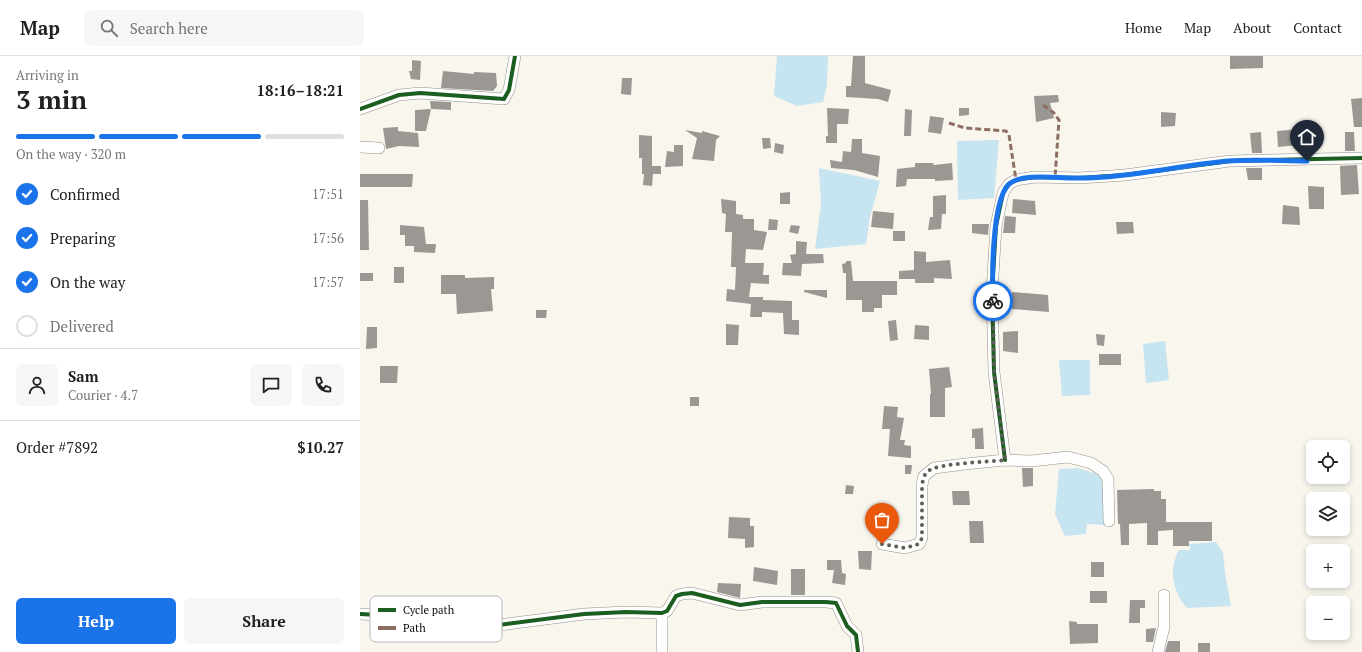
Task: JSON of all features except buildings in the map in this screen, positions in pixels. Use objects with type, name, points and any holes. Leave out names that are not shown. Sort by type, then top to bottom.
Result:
[{"type":"street","points":[[360,109],[399,95],[420,93],[504,99],[509,90],[515,56]]},
{"type":"street","points":[[360,147],[379,148]]},
{"type":"street","points":[[1005,460],[994,372],[992,292],[996,226],[1003,192],[1009,184],[1016,180],[1034,177],[1080,178],[1125,175],[1230,161],[1362,158]]},
{"type":"street","points":[[882,544],[905,548],[919,544],[922,538],[922,485],[924,476],[928,471],[934,468],[1005,460],[1031,461],[1068,457],[1098,466],[1108,479],[1109,521]]},
{"type":"street","points":[[502,625],[584,614],[626,612],[662,613],[667,611],[676,596],[692,593],[740,605],[762,602],[826,602],[836,604],[847,626],[858,637],[858,652]]},
{"type":"street","points":[[1158,652],[1164,627],[1164,595]]},
{"type":"street","points":[[662,613],[662,652]]},
{"type":"street","points":[[360,614],[370,615]]},
{"type":"water","points":[[777,56],[828,56],[827,85],[823,102],[797,106],[774,96]]},
{"type":"water","points":[[999,140],[994,198],[958,200],[957,141]]},
{"type":"water","points":[[819,168],[880,181],[870,217],[866,244],[815,249],[821,204]]},
{"type":"water","points":[[1165,341],[1169,380],[1146,383],[1143,344]]},
{"type":"water","points":[[1059,360],[1090,360],[1090,395],[1062,396]]},
{"type":"water","points":[[1078,468],[1097,474],[1105,482],[1107,525],[1087,524],[1086,534],[1065,536],[1055,514],[1059,469]]},
{"type":"water","points":[[1216,542],[1223,552],[1231,606],[1187,608],[1182,602],[1175,588],[1173,572],[1179,550],[1190,550],[1189,544]]},
{"type":"marked path","points":[[1043,105],[1054,113],[1059,120],[1055,178]]},
{"type":"marked path","points":[[949,123],[965,128],[1006,131],[1009,135],[1016,180]]},
{"type":"cycle path","points":[[360,109],[399,95],[420,93],[504,99],[509,90],[515,56]]},
{"type":"cycle path","points":[[1005,460],[994,372],[992,292],[996,226],[1003,193],[1009,184],[1016,180],[1034,177],[1080,178],[1125,175],[1230,161],[1362,158]]},
{"type":"cycle path","points":[[502,625],[584,614],[626,612],[662,613],[667,611],[676,596],[692,593],[740,605],[762,602],[826,602],[836,603],[847,626],[856,635],[858,652]]},
{"type":"cycle path","points":[[360,614],[370,615]]},
{"type":"way so far","points":[[882,544],[905,548],[914,547],[919,544],[922,538],[922,485],[924,476],[928,471],[934,468],[1005,460],[994,372],[993,301]]},
{"type":"route","points":[[993,301],[992,292],[996,226],[1003,192],[1009,184],[1016,180],[1034,177],[1080,178],[1125,175],[1230,161],[1307,161]]}]
